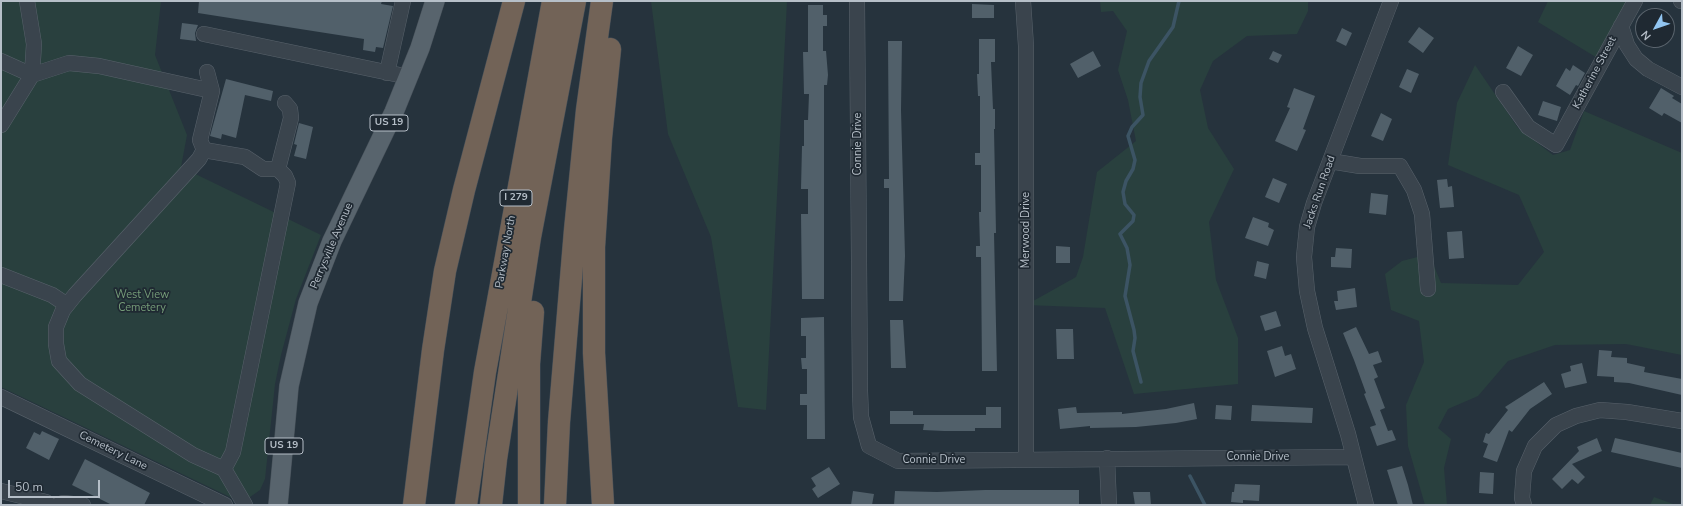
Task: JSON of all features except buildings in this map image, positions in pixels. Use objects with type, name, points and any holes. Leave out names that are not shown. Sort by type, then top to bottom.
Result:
[{"type":"highway","points":[[414,505],[433,350],[445,271],[464,190],[514,1]]},
{"type":"highway","name":"Parkway North","points":[[466,505],[485,372],[553,1]]},
{"type":"highway","points":[[491,505],[496,459],[530,237],[575,1]]},
{"type":"highway","points":[[529,505],[528,415],[531,336],[546,215],[582,1]]},
{"type":"highway","points":[[555,505],[559,422],[581,170],[587,110],[602,1]]},
{"type":"highway","points":[[603,505],[594,353],[594,247],[601,138],[615,1]]},
{"type":"highway","points":[[500,505],[513,354]]},
{"type":"main road","name":"Perrysville Avenue","points":[[278,505],[290,386],[308,303],[332,241],[378,148],[409,77],[434,1]]},
{"type":"street","points":[[1,125],[32,75],[34,44],[27,1]]},
{"type":"street","points":[[387,73],[403,1]]},
{"type":"street","name":"Connie Drive","points":[[857,1],[860,398],[861,417],[869,446],[898,460],[1353,457]]},
{"type":"street","name":"Merwood Drive","points":[[1023,1],[1026,46],[1026,459]]},
{"type":"street","name":"Jacks Run Road","points":[[1366,505],[1315,328],[1307,291],[1304,257],[1307,227],[1330,161],[1391,1]]},
{"type":"street","name":"Katherine Street","points":[[1503,92],[1528,127],[1556,145],[1635,1]]},
{"type":"street","points":[[1621,26],[1627,45],[1636,59],[1648,69],[1682,87]]},
{"type":"street","points":[[204,34],[409,77]]},
{"type":"street","points":[[1,61],[32,75],[69,63],[99,66],[212,91]]},
{"type":"street","points":[[204,150],[200,140],[212,91],[207,72]]},
{"type":"street","points":[[278,169],[291,118],[290,109],[285,103]]},
{"type":"street","points":[[204,150],[245,157],[262,169],[278,169],[285,176],[288,183],[233,452],[224,469]]},
{"type":"street","points":[[204,150],[199,159],[63,310],[56,327],[56,344],[59,361],[80,384],[193,455],[224,469],[245,505]]},
{"type":"street","points":[[1330,161],[1360,166],[1400,166],[1414,190],[1422,214],[1428,289]]},
{"type":"street","points":[[1,275],[52,295],[67,305]]},
{"type":"street","name":"Cemetery Lane","points":[[1,397],[198,499],[225,505]]},
{"type":"street","points":[[1524,505],[1522,498],[1524,471],[1535,446],[1556,425],[1576,416],[1600,410],[1627,412],[1682,421]]},
{"type":"street","points":[[1107,458],[1109,505]]},
{"type":"street","points":[[1,491],[46,502],[50,505]]},
{"type":"street","points":[[58,505],[64,503],[83,505]]},
{"type":"green space","name":"West View Cemetery","points":[[1,1],[161,1],[155,55],[187,135],[181,167],[321,235],[296,299],[281,355],[275,384],[265,479],[260,490],[245,500],[230,497],[1,387]]},
{"type":"green space","points":[[651,1],[787,1],[766,410],[738,407],[711,237],[668,134]]},
{"type":"green space","points":[[1100,1],[1308,1],[1308,11],[1297,34],[1247,36],[1213,61],[1200,90],[1208,128],[1234,169],[1209,222],[1216,280],[1238,338],[1238,384],[1134,394],[1105,308],[1026,305],[1076,277],[1083,257],[1097,172],[1136,141],[1128,100],[1118,70],[1127,31],[1113,11],[1101,12]]},
{"type":"green space","points":[[1548,1],[1629,1],[1604,62],[1538,22]]},
{"type":"green space","points":[[1475,65],[1518,128],[1553,155],[1570,150],[1584,111],[1682,153],[1682,355],[1626,344],[1555,345],[1508,361],[1478,396],[1448,409],[1438,428],[1451,439],[1444,468],[1447,505],[1425,505],[1408,446],[1406,405],[1424,362],[1419,321],[1391,310],[1385,274],[1402,261],[1429,254],[1441,283],[1518,285],[1544,252],[1519,195],[1448,165],[1457,103]]},
{"type":"green space","points":[[1654,497],[1676,505],[1650,505]]},
{"type":"waterway","points":[[1141,382],[1133,351],[1135,338],[1134,330],[1125,296],[1130,265],[1127,248],[1120,234],[1133,221],[1134,215],[1125,204],[1123,192],[1126,181],[1133,169],[1135,160],[1128,136],[1132,127],[1143,115],[1140,97],[1141,83],[1149,61],[1173,27],[1179,1]]},
{"type":"waterway","points":[[1190,476],[1205,505]]}]
